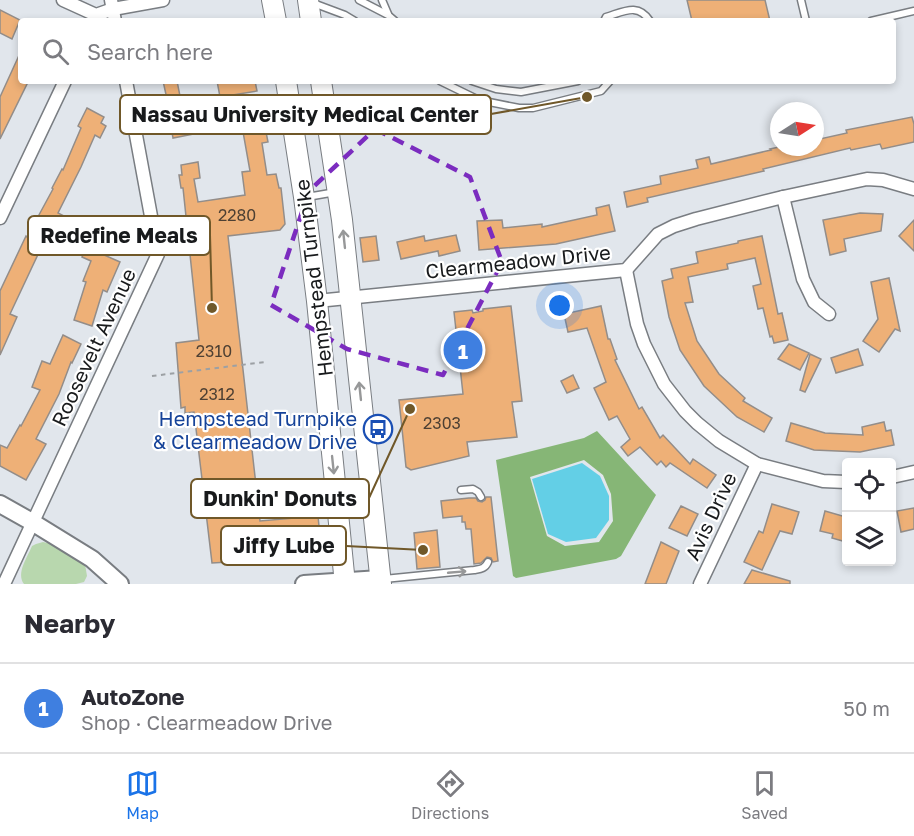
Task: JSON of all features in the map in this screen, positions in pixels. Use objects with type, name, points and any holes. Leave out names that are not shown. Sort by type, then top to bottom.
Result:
[{"type":"main road","points":[[272,0],[275,18]]},
{"type":"main road","points":[[308,0],[311,18]]},
{"type":"main road","name":"Hempstead Turnpike","points":[[286,84],[317,301],[345,583]]},
{"type":"main road","name":"Hempstead Turnpike","points":[[324,84],[381,582]]},
{"type":"street","points":[[63,0],[95,18],[113,10],[163,0]]},
{"type":"street","points":[[0,218],[64,84]]},
{"type":"street","name":"Roosevelt Avenue","points":[[4,584],[158,254],[127,84]]},
{"type":"street","name":"Clearmeadow Drive","points":[[317,301],[626,270],[658,234],[696,219],[867,179],[883,180],[914,189]]},
{"type":"street","points":[[783,197],[803,279],[814,302],[829,314]]},
{"type":"street","points":[[626,270],[644,344],[664,384],[697,423],[719,441],[756,464],[823,482],[842,483]]},
{"type":"street","name":"Avis Drive","points":[[700,584],[756,464]]},
{"type":"street","points":[[896,476],[914,472]]},
{"type":"street","points":[[0,504],[92,559],[120,584]]},
{"type":"street","points":[[304,584],[381,582]]},
{"type":"lane","points":[[308,0],[350,18]]},
{"type":"lane","points":[[359,0],[392,18]]},
{"type":"lane","points":[[382,0],[388,15]]},
{"type":"lane","points":[[801,0],[805,18]]},
{"type":"lane","points":[[605,18],[635,9],[645,13],[648,18]]},
{"type":"lane","points":[[884,18],[914,11]]},
{"type":"lane","points":[[447,84],[479,100],[513,108],[533,108],[601,91],[607,84]]},
{"type":"lane","points":[[480,84],[496,90],[521,92],[562,84]]},
{"type":"lane","points":[[304,197],[338,192]]},
{"type":"lane","points":[[461,490],[473,489],[481,498]]},
{"type":"lane","points":[[381,582],[482,569],[488,562]]},
{"type":"path","points":[[152,376],[265,362]]},
{"type":"highlighted area","points":[[375,129],[470,177],[502,262],[443,375],[347,349],[271,305],[309,191]]},
{"type":"green space","points":[[597,431],[656,495],[621,556],[616,559],[516,578],[513,576],[496,460],[584,438]],"holes":[[[584,460],[603,475],[611,494],[613,521],[599,542],[565,546],[547,536],[530,477]]]},
{"type":"green space","points":[[43,542],[59,548],[85,564],[87,576],[84,582],[24,584],[21,575],[25,560],[32,546]]},
{"type":"water","points":[[582,463],[600,476],[609,496],[609,520],[596,538],[566,542],[548,534],[532,479]]},
{"type":"building","points":[[687,0],[765,0],[769,18],[691,18]]},
{"type":"building","points":[[0,10],[18,19],[18,25],[12,39],[0,33]]},
{"type":"building","points":[[18,58],[18,84],[27,84],[0,139],[0,97]]},
{"type":"building","points":[[164,84],[178,84],[180,96],[167,99]]},
{"type":"building","points":[[218,84],[256,84],[257,91],[220,97]]},
{"type":"building","points":[[87,108],[104,117],[101,123],[106,126],[100,138],[95,135],[58,213],[64,216],[54,234],[49,231],[10,314],[17,317],[0,355],[0,291],[26,236],[63,170],[81,128],[78,126]]},
{"type":"building","points":[[189,109],[194,134],[173,138],[170,121],[177,120],[175,111]]},
{"type":"building","points":[[254,113],[257,129],[265,127],[268,142],[262,143],[267,175],[276,174],[279,188],[281,188],[285,224],[280,230],[228,236],[260,521],[318,516],[322,557],[212,563],[194,412],[185,413],[185,407],[181,408],[176,343],[199,340],[183,188],[181,188],[179,175],[182,175],[181,165],[198,162],[200,178],[194,179],[198,202],[245,195],[242,172],[250,171],[240,115]]},
{"type":"building","points":[[912,117],[914,142],[882,149],[880,144],[851,150],[850,148],[824,154],[824,138],[847,133],[846,130]]},
{"type":"building","points":[[770,150],[770,156],[817,156],[763,169],[764,171],[647,198],[648,202],[627,207],[624,192],[661,184],[660,176],[698,168],[696,160],[709,157],[711,164]]},
{"type":"building","points":[[609,205],[615,231],[556,244],[479,250],[477,221],[502,220],[503,228],[542,224],[542,227],[597,215],[596,208]]},
{"type":"building","points":[[860,213],[883,214],[881,231],[844,239],[846,251],[830,255],[823,220]]},
{"type":"building","points":[[914,220],[914,251],[899,236]]},
{"type":"building","points":[[456,235],[460,251],[439,256],[438,251],[401,259],[397,242],[424,236],[425,241]]},
{"type":"building","points":[[376,236],[379,260],[363,262],[360,238]]},
{"type":"building","points":[[762,236],[778,314],[782,313],[788,340],[774,343],[772,336],[770,337],[763,308],[758,309],[753,286],[761,284],[755,258],[727,264],[728,269],[688,277],[693,302],[685,303],[697,341],[719,374],[745,398],[743,401],[772,418],[764,432],[737,417],[704,386],[680,350],[669,317],[662,281],[673,278],[671,269],[698,263],[696,252]]},
{"type":"building","points":[[86,247],[120,262],[107,292],[103,290],[92,326],[74,320],[86,282],[83,281],[91,261],[82,257]]},
{"type":"building","points":[[889,278],[900,331],[895,329],[879,352],[863,341],[878,319],[871,282]]},
{"type":"building","points":[[511,306],[522,401],[512,402],[517,437],[467,442],[469,456],[411,470],[406,467],[399,400],[463,394],[454,312],[472,310],[473,313],[483,311],[483,309]]},
{"type":"building","points":[[601,306],[608,339],[610,339],[617,359],[615,360],[639,409],[642,407],[660,438],[663,435],[690,464],[693,459],[716,475],[707,488],[670,463],[666,467],[661,461],[657,465],[640,447],[628,456],[621,447],[630,439],[617,416],[609,420],[594,388],[606,382],[587,328],[568,332],[564,314]]},
{"type":"building","points":[[63,335],[81,344],[36,439],[46,444],[26,480],[0,466],[0,445],[7,448],[21,426],[40,390],[32,387],[42,361],[50,364]]},
{"type":"building","points":[[789,344],[809,353],[800,370],[778,359]]},
{"type":"building","points":[[858,349],[863,365],[836,373],[831,358]]},
{"type":"building","points":[[810,354],[821,359],[805,392],[800,390]]},
{"type":"building","points":[[573,375],[579,388],[567,393],[561,381]]},
{"type":"building","points":[[884,422],[886,431],[891,430],[894,445],[860,452],[814,450],[786,441],[791,423],[825,433],[863,435],[862,427]]},
{"type":"building","points":[[486,497],[491,497],[498,561],[493,562],[487,557],[481,563],[474,564],[471,529],[466,529],[462,516],[443,518],[441,501],[476,498],[482,502]]},
{"type":"building","points":[[772,504],[799,512],[792,534],[780,531],[762,570],[744,562],[759,531],[763,533]]},
{"type":"building","points":[[681,506],[698,514],[687,536],[669,528]]},
{"type":"building","points":[[914,508],[914,529],[901,532],[897,511]]},
{"type":"building","points":[[825,511],[842,516],[842,541],[832,538],[833,534],[820,531]]},
{"type":"building","points":[[437,530],[440,567],[417,569],[414,533]]},
{"type":"building","points":[[661,542],[679,551],[666,584],[645,584]]},
{"type":"building","points":[[752,570],[790,581],[790,584],[744,584]]},
{"type":"place","name":"Nassau University Medical Center","points":[[587,97]]},
{"type":"place","name":"Redefine Meals","points":[[212,308]]},
{"type":"place","name":"AutoZone","points":[[463,350]]},
{"type":"place","name":"Dunkin' Donuts","points":[[410,409]]},
{"type":"place","name":"Hempstead Turnpike & Clearmeadow Drive","points":[[378,429]]},
{"type":"place","name":"Jiffy Lube","points":[[423,550]]}]
